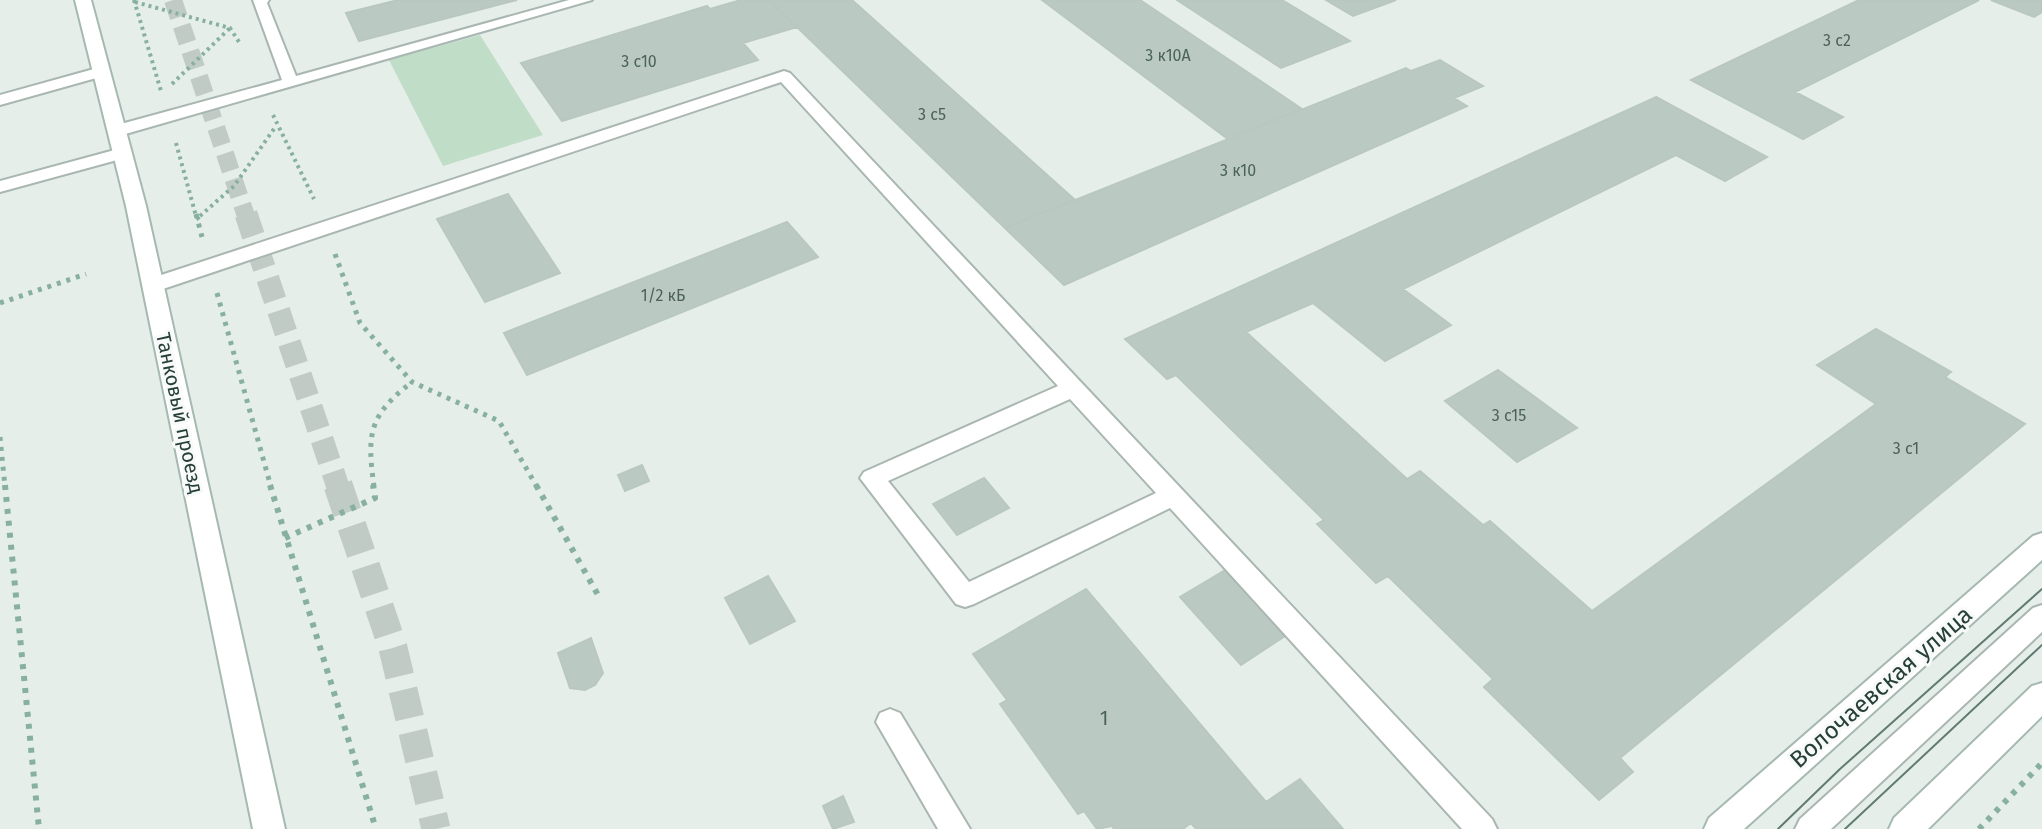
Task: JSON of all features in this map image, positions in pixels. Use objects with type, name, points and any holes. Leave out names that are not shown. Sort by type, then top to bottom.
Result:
[{"type":"street","name":"Танковый проезд","points":[[83,0],[153,285],[269,829]]},
{"type":"street","name":"Волочаевская улица","points":[[1720,829],[2042,544]]},
{"type":"street","points":[[1905,829],[2042,696]]},
{"type":"lane","points":[[0,187],[119,142],[168,116],[585,0]]},
{"type":"lane","points":[[260,1],[291,82]]},
{"type":"lane","points":[[0,100],[101,72]]},
{"type":"lane","points":[[153,285],[784,76],[1482,829]]},
{"type":"lane","points":[[1073,388],[872,478],[965,596],[1173,496]]},
{"type":"lane","points":[[1810,829],[2042,616]]},
{"type":"lane","points":[[890,722],[955,829]]},
{"type":"path","points":[[134,1],[162,94],[260,1]]},
{"type":"path","points":[[134,1],[230,28],[259,74],[276,126],[317,204],[360,323],[412,382],[499,421],[598,595]]},
{"type":"path","points":[[168,116],[285,538],[376,829]]},
{"type":"path","points":[[196,219],[234,186],[276,126]]},
{"type":"path","points":[[0,303],[86,274]]},
{"type":"path","points":[[285,538],[375,498],[367,436],[386,401],[412,382]]},
{"type":"path","points":[[0,437],[39,829]]},
{"type":"path","points":[[1979,829],[2042,763]]},
{"type":"green space","points":[[480,35],[543,135],[443,166],[389,60]]},
{"type":"building","points":[[398,0],[517,0],[359,41],[346,13]]},
{"type":"building","points":[[741,0],[769,0],[797,27],[743,43],[758,60],[562,121],[521,63],[707,6],[710,9]]},
{"type":"building","points":[[769,0],[852,0],[1075,200],[1005,228]]},
{"type":"building","points":[[1042,0],[1140,0],[1302,109],[1228,139]]},
{"type":"building","points":[[1177,0],[1282,0],[1350,41],[1281,68]]},
{"type":"building","points":[[1326,0],[1396,0],[1353,16]]},
{"type":"building","points":[[1859,0],[1979,0],[1795,92],[1843,117],[1803,139],[1691,80]]},
{"type":"building","points":[[1991,0],[2042,0],[2042,12],[2034,17]]},
{"type":"building","points":[[1440,60],[1483,86],[1454,98],[1467,106],[1064,285],[1005,228],[1406,68],[1411,71]]},
{"type":"building","points":[[1656,97],[1767,157],[1725,181],[1676,155],[1403,289],[1451,325],[1385,361],[1313,303],[1246,332],[1407,479],[1420,471],[1483,525],[1490,521],[1592,611],[1876,404],[1817,365],[1876,329],[1951,372],[1945,377],[2025,424],[1620,758],[1633,772],[1599,800],[1484,687],[1493,679],[1388,576],[1376,583],[1317,524],[1324,520],[1176,375],[1167,379],[1125,339]]},
{"type":"building","points":[[508,194],[560,273],[485,302],[437,219]]},
{"type":"building","points":[[787,222],[818,257],[527,375],[504,333]]},
{"type":"building","points":[[1498,370],[1577,428],[1517,462],[1445,401]]},
{"type":"building","points":[[642,465],[649,481],[625,491],[618,475]]},
{"type":"building","points":[[984,478],[1009,508],[957,535],[933,504]]},
{"type":"building","points":[[1227,569],[1288,634],[1241,665],[1180,597]]},
{"type":"building","points":[[768,576],[795,621],[750,644],[725,598]]},
{"type":"building","points":[[1086,589],[1266,802],[1300,779],[1343,829],[1196,829],[1191,823],[1183,829],[1114,829],[1112,826],[1097,829],[1084,811],[1078,814],[1000,704],[1007,700],[973,654]]},
{"type":"building","points":[[591,638],[603,673],[595,685],[585,690],[570,688],[558,653]]},
{"type":"building","points":[[843,796],[854,822],[833,829],[823,806]]},
{"type":"tunnel","points":[[173,0],[246,216]]},
{"type":"tunnel","points":[[246,214],[338,487]]},
{"type":"tunnel","points":[[338,485],[393,648],[436,829]]},
{"type":"tram line","points":[[1778,829],[1840,769],[2042,589]]},
{"type":"tram line","points":[[1845,829],[2042,645]]}]
